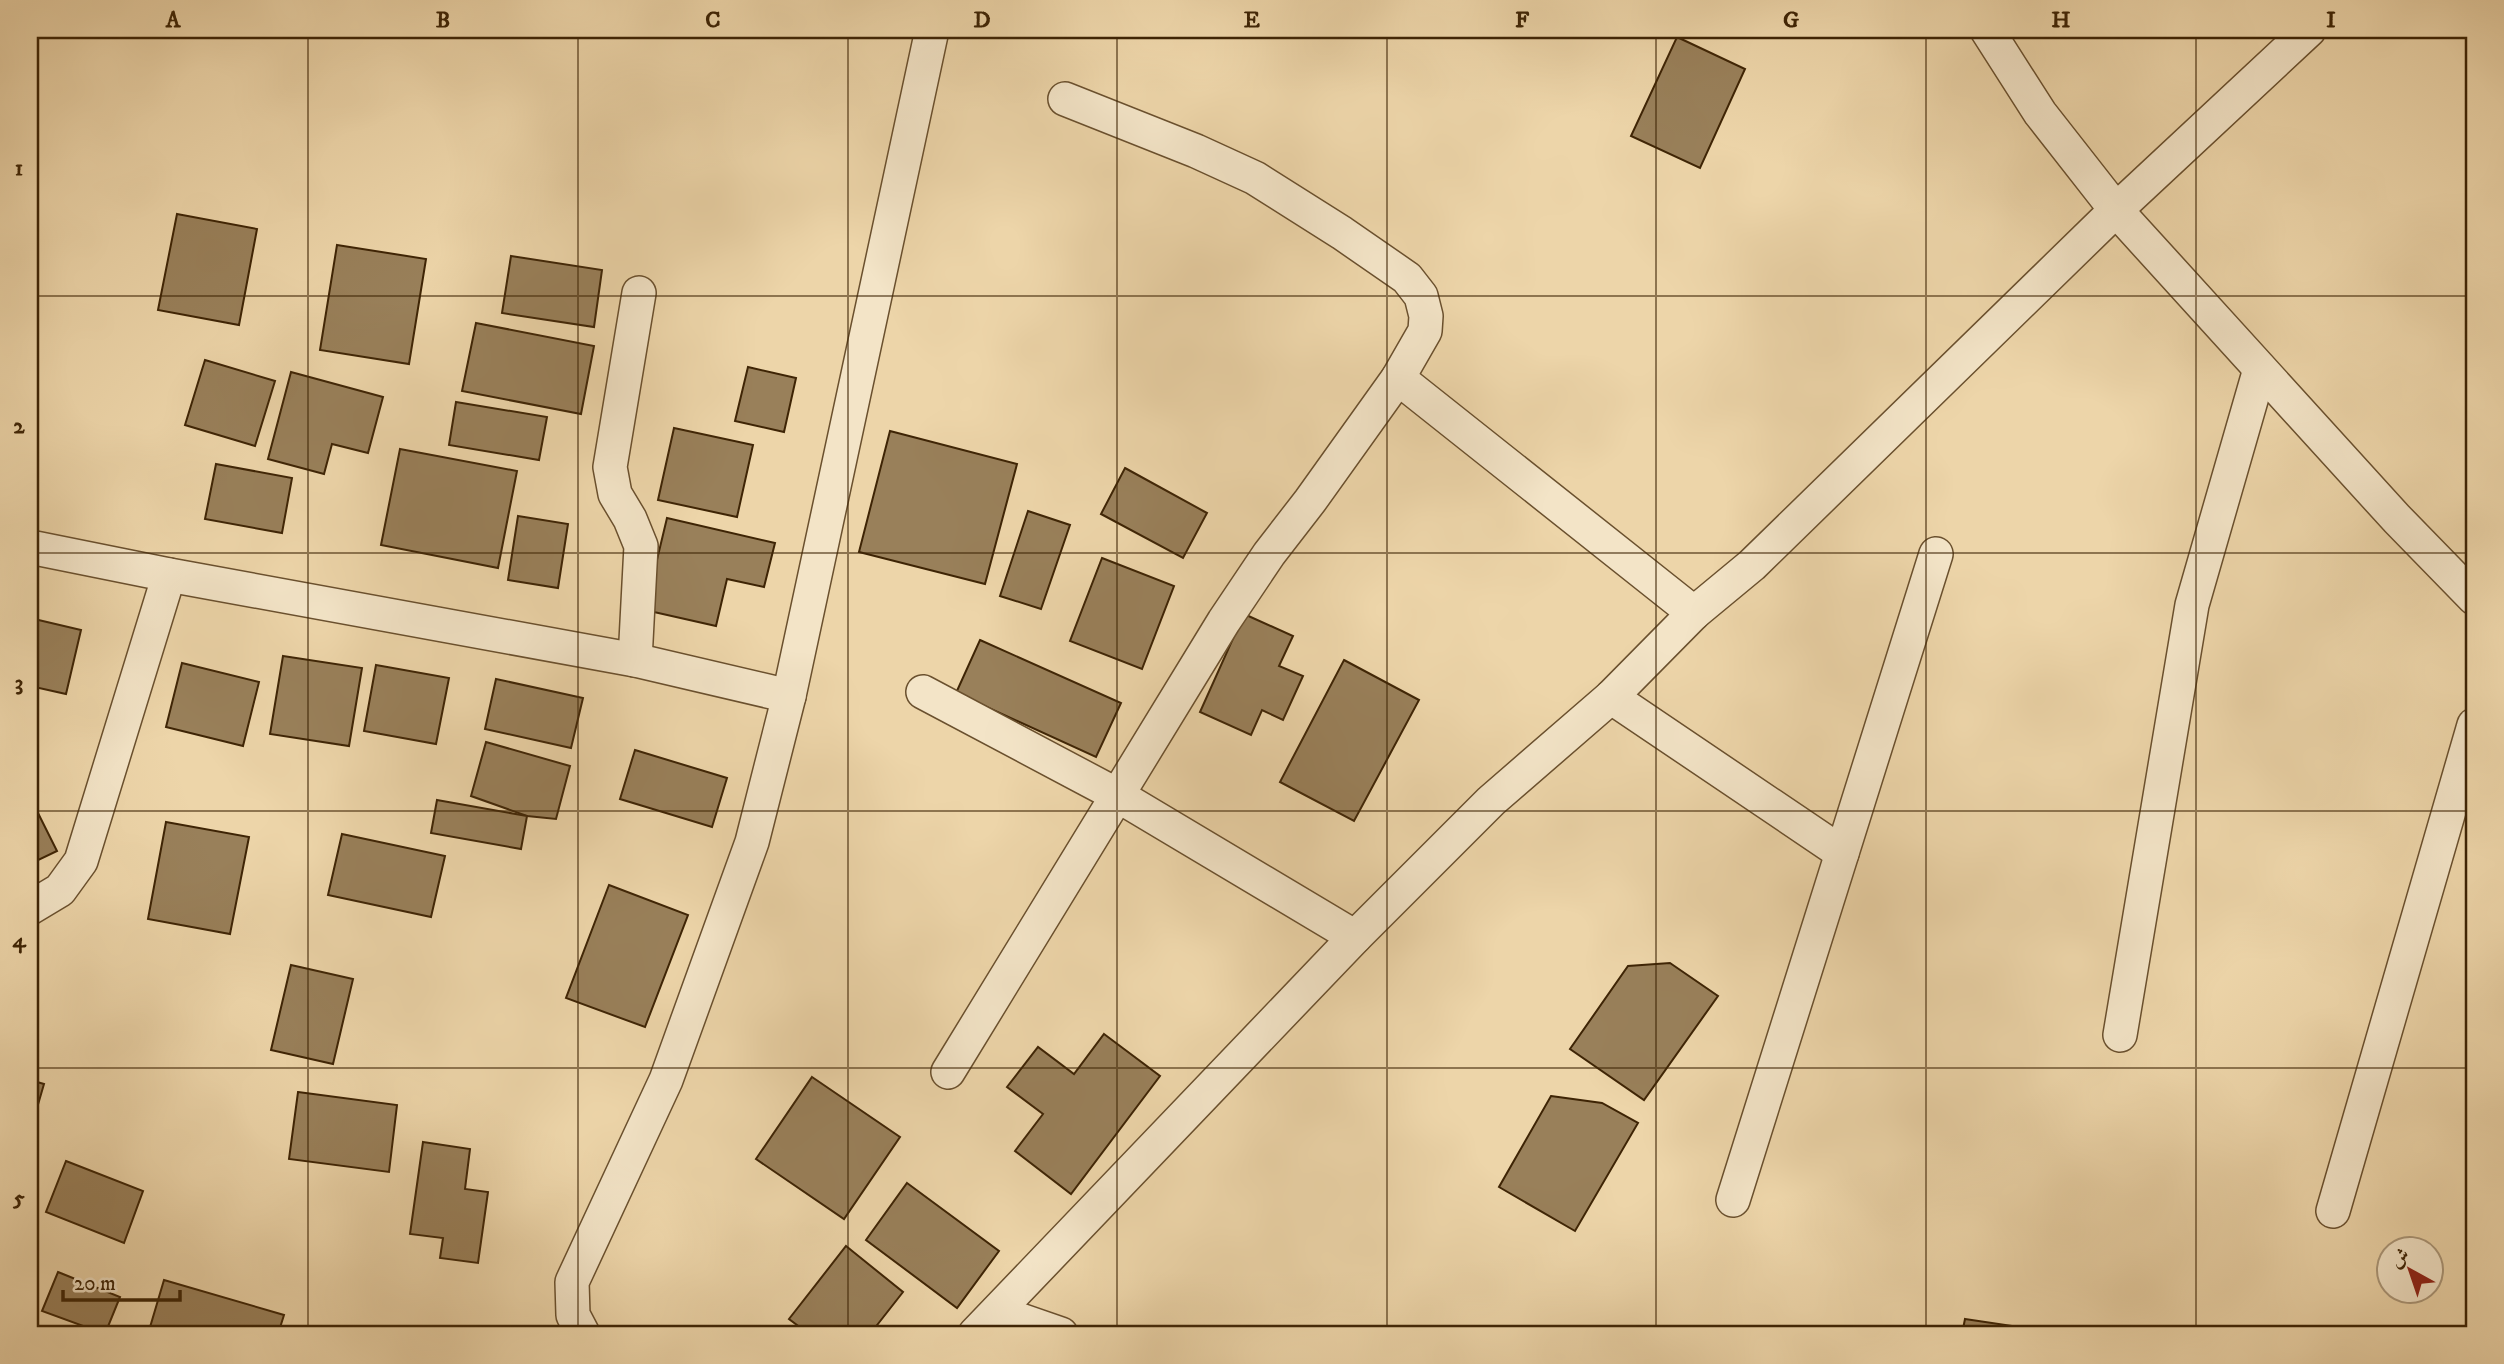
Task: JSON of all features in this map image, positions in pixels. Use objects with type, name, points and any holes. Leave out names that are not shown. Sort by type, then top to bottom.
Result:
[{"type":"street","points":[[583,1334],[573,1315],[572,1282],[666,1080],[752,842],[789,696],[932,30]]},
{"type":"street","points":[[1987,30],[2040,113],[2116,210],[2397,519],[2474,598]]},
{"type":"street","points":[[986,1323],[1354,937],[1491,802],[1611,697],[1694,613],[1752,565],[2116,210],[2309,30]]},
{"type":"street","points":[[948,1072],[1224,621],[1269,554],[1398,378],[1425,331],[1426,316],[1421,296],[1407,278],[1342,233],[1255,178],[1196,151],[1065,99]]},
{"type":"street","points":[[635,660],[641,546],[630,519],[615,494],[610,467],[639,293]]},
{"type":"street","points":[[2120,1035],[2192,605],[2260,369]]},
{"type":"street","points":[[1398,378],[1694,613]]},
{"type":"street","points":[[30,547],[635,660],[789,696]]},
{"type":"street","points":[[1734,1200],[1936,554]]},
{"type":"street","points":[[30,908],[60,890],[80,861],[169,575]]},
{"type":"street","points":[[923,692],[1117,794],[1354,937]]},
{"type":"street","points":[[1611,697],[1842,853]]},
{"type":"street","points":[[2333,1211],[2474,725]]},
{"type":"street","points":[[986,1323],[1061,1334]]},
{"type":"building","points":[[1677,37],[1745,69],[1700,168],[1631,136]]},
{"type":"building","points":[[177,214],[257,229],[239,325],[158,310]]},
{"type":"building","points":[[337,245],[426,259],[409,364],[320,350]]},
{"type":"building","points":[[511,256],[602,270],[594,327],[502,313]]},
{"type":"building","points":[[476,323],[594,346],[581,414],[462,391]]},
{"type":"building","points":[[205,360],[275,381],[255,446],[185,425]]},
{"type":"building","points":[[748,367],[796,378],[784,432],[735,421]]},
{"type":"building","points":[[291,372],[383,397],[368,453],[332,444],[324,474],[268,459]]},
{"type":"building","points":[[456,402],[547,417],[539,460],[449,445]]},
{"type":"building","points":[[674,428],[753,445],[737,517],[658,500]]},
{"type":"building","points":[[890,431],[1017,464],[985,584],[859,552]]},
{"type":"building","points":[[400,449],[517,471],[498,568],[381,545]]},
{"type":"building","points":[[216,464],[292,478],[282,533],[205,519]]},
{"type":"building","points":[[1125,468],[1207,513],[1183,558],[1101,514]]},
{"type":"building","points":[[1028,511],[1070,525],[1041,609],[1000,596]]},
{"type":"building","points":[[518,516],[568,524],[558,588],[508,580]]},
{"type":"building","points":[[667,518],[775,543],[764,587],[727,579],[716,626],[645,610]]},
{"type":"building","points":[[1102,558],[1174,586],[1142,669],[1070,641]]},
{"type":"building","points":[[1244,614],[1293,636],[1279,666],[1303,676],[1283,720],[1262,710],[1251,735],[1200,712]]},
{"type":"building","points":[[30,618],[81,630],[66,694],[30,686]]},
{"type":"building","points":[[980,640],[1121,703],[1096,757],[956,693]]},
{"type":"building","points":[[283,656],[362,668],[349,746],[270,734]]},
{"type":"building","points":[[1344,660],[1419,700],[1354,821],[1280,782]]},
{"type":"building","points":[[182,663],[259,682],[243,746],[166,727]]},
{"type":"building","points":[[376,665],[449,678],[436,744],[364,731]]},
{"type":"building","points":[[496,679],[583,698],[571,748],[485,729]]},
{"type":"building","points":[[486,742],[570,766],[556,819],[527,816],[471,796]]},
{"type":"building","points":[[635,750],[727,778],[712,827],[620,799]]},
{"type":"building","points":[[437,800],[527,816],[521,849],[431,833]]},
{"type":"building","points":[[32,801],[57,851],[30,864],[30,802]]},
{"type":"building","points":[[166,822],[249,837],[230,934],[148,919]]},
{"type":"building","points":[[342,834],[445,856],[431,917],[328,895]]},
{"type":"building","points":[[609,885],[688,915],[645,1027],[566,998]]},
{"type":"building","points":[[1670,963],[1718,996],[1644,1100],[1570,1049],[1628,966]]},
{"type":"building","points":[[291,965],[353,979],[333,1064],[271,1050]]},
{"type":"building","points":[[1104,1034],[1160,1076],[1071,1194],[1015,1151],[1043,1114],[1007,1087],[1038,1047],[1074,1074]]},
{"type":"building","points":[[812,1077],[900,1137],[844,1219],[756,1159]]},
{"type":"building","points":[[30,1080],[44,1084],[30,1132]]},
{"type":"building","points":[[298,1092],[397,1105],[389,1172],[289,1159]]},
{"type":"building","points":[[1551,1096],[1602,1103],[1638,1123],[1575,1231],[1499,1187]]},
{"type":"building","points":[[423,1142],[470,1149],[465,1189],[488,1192],[478,1263],[440,1258],[443,1238],[410,1234]]},
{"type":"building","points":[[66,1161],[143,1191],[124,1243],[46,1212]]},
{"type":"building","points":[[907,1183],[999,1251],[957,1308],[866,1240]]},
{"type":"building","points":[[846,1246],[903,1292],[870,1334],[809,1334],[789,1319]]},
{"type":"building","points":[[58,1272],[120,1297],[105,1334],[42,1311]]},
{"type":"building","points":[[164,1280],[284,1315],[278,1334],[148,1334]]},
{"type":"building","points":[[1965,1319],[2066,1334],[1962,1334]]}]
